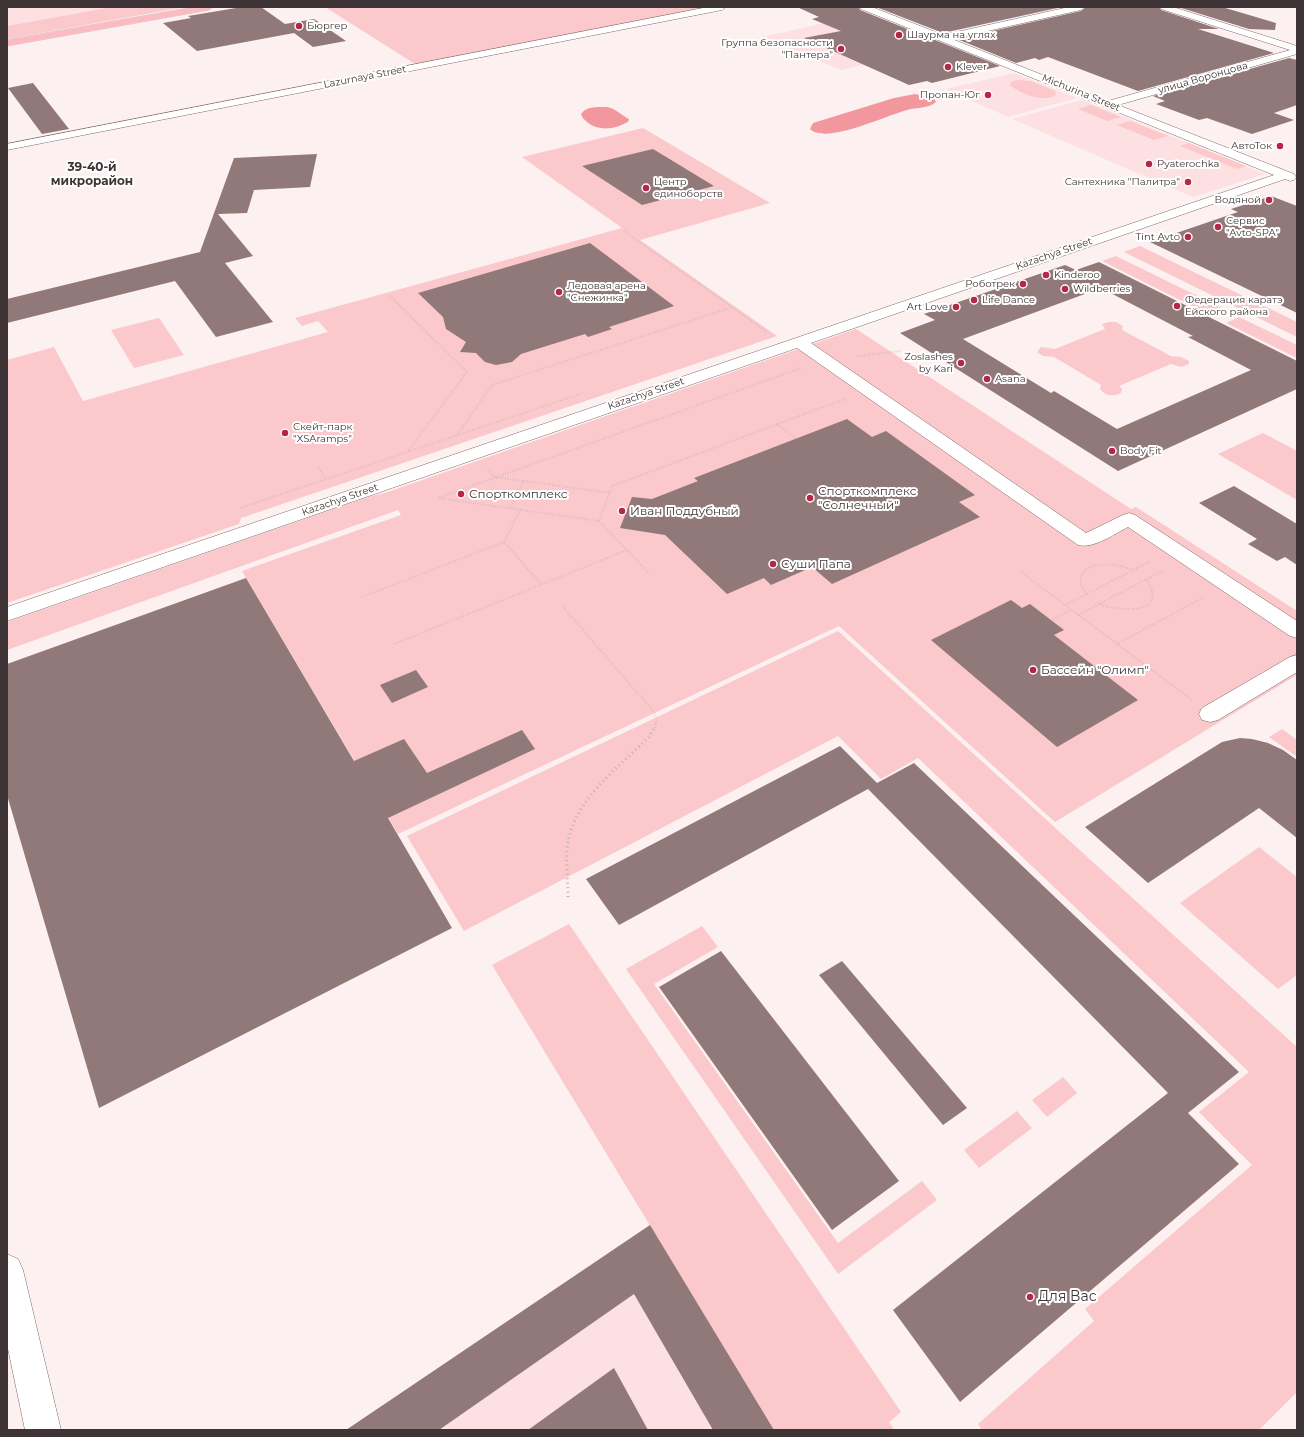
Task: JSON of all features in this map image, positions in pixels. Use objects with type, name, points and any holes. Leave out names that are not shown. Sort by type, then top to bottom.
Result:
[{"type":"main road","points":[[7,43],[208,7]]},
{"type":"street","name":"Lazurnaya Street","points":[[7,147],[722,7]]},
{"type":"street","name":"Michurina Street","points":[[864,7],[1293,177]]},
{"type":"street","points":[[943,38],[1081,7]]},
{"type":"street","points":[[1164,7],[1297,50]]},
{"type":"street","name":"улица Воронцова","points":[[1108,104],[1297,50]]},
{"type":"street","name":"Kazachya Street","points":[[7,614],[793,344],[1293,177]]},
{"type":"street","points":[[793,344],[825,360],[1085,541],[1129,519],[1297,631]]},
{"type":"street","points":[[1210,714],[1297,662]]},
{"type":"street","points":[[7,1270],[44,1430]]},
{"type":"path","points":[[624,230],[793,344]]},
{"type":"path","points":[[390,296],[466,372],[408,452]]},
{"type":"path","points":[[457,435],[492,385],[727,309]]},
{"type":"path","points":[[648,572],[599,521],[438,498],[825,360],[901,351]]},
{"type":"path","points":[[599,521],[612,486],[868,390]]},
{"type":"path","points":[[240,508],[583,393]]},
{"type":"path","points":[[777,424],[796,439]]},
{"type":"path","points":[[318,467],[326,479]]},
{"type":"path","points":[[495,477],[610,493]]},
{"type":"path","points":[[510,508],[524,481]]},
{"type":"path","points":[[362,597],[504,542],[520,510]]},
{"type":"path","points":[[504,542],[542,585]]},
{"type":"path","points":[[394,644],[627,550]]},
{"type":"path","points":[[1065,605],[1151,561]]},
{"type":"path","points":[[1086,594],[1081,587],[1080,580],[1082,574],[1090,567],[1108,564],[1133,570]]},
{"type":"path","points":[[1078,615],[1164,570]]},
{"type":"path","points":[[1021,572],[1210,714]]},
{"type":"path","points":[[1099,604],[1119,610],[1135,610],[1144,607],[1150,602],[1153,593],[1151,586],[1146,579]]},
{"type":"path","points":[[1117,644],[1204,597]]},
{"type":"path","points":[[563,607],[654,712],[658,722],[649,737],[602,784],[575,820],[570,834],[568,897]]},
{"type":"path","points":[[1051,620],[1071,610]]},
{"type":"shaded area","points":[[7,7],[112,7],[7,26]]},
{"type":"shaded area","points":[[112,7],[185,7],[7,39],[7,26]]},
{"type":"shaded area","points":[[325,7],[713,7],[415,64]]},
{"type":"shaded area","points":[[860,15],[925,50],[841,70],[763,37]]},
{"type":"shaded area","points":[[1014,73],[1077,98],[1008,117],[946,89]]},
{"type":"shaded area","points":[[1017,80],[1031,81],[1055,91],[1056,95],[1039,98],[1026,94],[1010,85],[1011,82]]},
{"type":"shaded area","points":[[915,94],[934,98],[936,102],[930,106],[907,110],[842,131],[818,133],[810,129],[813,123],[894,98]]},
{"type":"shaded area","points":[[1082,100],[1265,174],[1193,197],[1012,119]]},
{"type":"shaded area","points":[[1091,105],[1121,117],[1107,121],[1078,109]]},
{"type":"shaded area","points":[[607,107],[629,119],[628,122],[612,128],[602,128],[587,122],[581,114],[589,108]]},
{"type":"shaded area","points":[[1130,121],[1168,136],[1154,140],[1117,125]]},
{"type":"shaded area","points":[[643,128],[770,203],[640,240],[777,336],[241,518],[239,524],[7,603],[7,360],[54,347],[83,401],[328,332],[318,321],[302,326],[295,318],[622,228],[522,157]]},
{"type":"shaded area","points":[[1189,143],[1246,166],[1237,169],[1180,146]]},
{"type":"shaded area","points":[[1140,246],[1297,322],[1297,337],[1124,252]]},
{"type":"shaded area","points":[[1116,256],[1222,308],[1208,314],[1102,261]]},
{"type":"shaded area","points":[[1239,317],[1297,345],[1297,358],[1226,323]]},
{"type":"shaded area","points":[[159,318],[184,355],[134,368],[111,330]]},
{"type":"shaded area","points":[[1116,322],[1123,326],[1122,330],[1171,356],[1181,357],[1189,361],[1189,364],[1181,367],[1171,364],[1119,386],[1122,389],[1121,393],[1110,395],[1104,393],[1100,389],[1101,385],[1054,357],[1043,356],[1037,352],[1041,347],[1055,349],[1105,329],[1102,324]]},
{"type":"shaded area","points":[[856,329],[1131,509],[1136,507],[1297,611],[1297,675],[1055,822],[839,626],[398,834],[242,571],[401,515],[398,510],[7,650],[7,622],[371,496],[385,493]]},
{"type":"shaded area","points":[[1263,433],[1297,451],[1297,500],[1218,454]]},
{"type":"shaded area","points":[[838,631],[1297,1047],[1297,1392],[1259,1430],[982,1430],[978,1424],[1094,1321],[1085,1309],[1252,1165],[1199,1112],[1249,1072],[918,758],[881,779],[838,736],[464,931],[407,836]]},
{"type":"shaded area","points":[[1282,729],[1297,740],[1297,757],[1269,737]]},
{"type":"shaded area","points":[[1259,847],[1297,877],[1297,975],[1278,989],[1180,903]]},
{"type":"shaded area","points":[[569,924],[901,1412],[889,1422],[894,1430],[774,1430],[492,965]]},
{"type":"shaded area","points":[[702,926],[718,947],[654,984],[838,1243],[922,1181],[937,1200],[838,1274],[626,969]]},
{"type":"shaded area","points":[[1063,1077],[1077,1093],[1047,1117],[1032,1100]]},
{"type":"shaded area","points":[[1017,1111],[1032,1128],[979,1168],[964,1150]]},
{"type":"shaded area","points":[[650,1225],[774,1430],[346,1430]]},
{"type":"building","points":[[242,7],[261,7],[285,24],[314,19],[346,41],[313,47],[294,33],[197,51],[163,23],[191,18],[188,16]]},
{"type":"building","points":[[797,7],[859,7],[860,10],[1000,66],[932,83],[927,81],[909,85],[804,38],[841,31],[812,19],[819,17]]},
{"type":"building","points":[[876,7],[1062,7],[943,33]]},
{"type":"building","points":[[1086,7],[1159,7],[1161,10],[1219,29],[1198,29],[1274,53],[1138,91],[1048,57],[1039,60],[1035,58],[1016,63],[957,39],[1081,11]]},
{"type":"building","points":[[1178,7],[1222,7],[1276,23],[1275,30],[1249,29]]},
{"type":"building","points":[[1289,58],[1297,60],[1297,105],[1274,113],[1294,120],[1252,134],[1207,118],[1199,120],[1156,104],[1165,101],[1153,96]]},
{"type":"building","points":[[33,83],[69,129],[42,134],[8,88]]},
{"type":"building","points":[[653,149],[714,186],[642,205],[582,166]]},
{"type":"building","points":[[317,154],[310,187],[254,190],[247,213],[218,214],[253,256],[225,263],[273,322],[216,337],[175,281],[7,323],[7,299],[200,252],[234,158]]},
{"type":"building","points":[[1271,196],[1297,206],[1297,313],[1150,242],[1238,212],[1231,209]]},
{"type":"building","points":[[590,243],[674,306],[609,327],[612,329],[588,337],[585,334],[521,354],[512,362],[496,365],[485,362],[476,353],[460,352],[466,342],[446,329],[443,317],[418,293]]},
{"type":"building","points":[[1099,262],[1297,361],[1297,389],[1118,471],[900,333],[935,320],[924,314],[1065,265],[1076,270]],"holes":[[[1101,288],[1193,336],[1188,337],[1251,370],[1117,429],[1054,391],[1051,393],[963,339]]]},
{"type":"building","points":[[847,419],[872,437],[886,431],[975,495],[959,502],[980,517],[832,584],[812,567],[771,585],[764,578],[727,594],[665,535],[620,528],[632,497],[652,499],[698,481],[694,478]]},
{"type":"building","points":[[1234,486],[1297,524],[1297,565],[1285,557],[1277,561],[1248,544],[1257,539],[1199,503]]},
{"type":"building","points":[[246,578],[354,761],[404,739],[427,773],[522,730],[535,749],[388,818],[452,928],[99,1108],[7,795],[7,664]]},
{"type":"building","name":"Бассейн \"Олимп\"","points":[[1011,600],[1022,608],[1030,604],[1064,630],[1054,635],[1138,700],[1057,747],[931,640]]},
{"type":"building","points":[[416,670],[428,687],[392,703],[380,685]]},
{"type":"building","points":[[1240,738],[1268,743],[1283,750],[1297,760],[1297,838],[1259,808],[1148,883],[1085,827],[1222,742]]},
{"type":"building","points":[[840,746],[877,783],[914,763],[1239,1072],[1188,1113],[1239,1164],[960,1402],[893,1310],[1168,1093],[868,789],[619,925],[586,879]]},
{"type":"building","points":[[721,951],[899,1181],[832,1230],[659,987]]},
{"type":"building","points":[[842,961],[967,1108],[943,1125],[819,975]]},
{"type":"building","points":[[650,1225],[774,1430],[713,1430],[634,1294],[439,1430],[346,1430]]},
{"type":"building","points":[[614,1368],[648,1430],[528,1430]]},
{"type":"place","name":"Бюргер","points":[[299,26]]},
{"type":"place","name":"Шаурма на углях","points":[[899,35]]},
{"type":"place","name":"Группа безопасности \"Пантера\"","points":[[841,49]]},
{"type":"place","name":"Klever","points":[[948,67]]},
{"type":"place","name":"Пропан-Юг","points":[[988,95]]},
{"type":"place","name":"АвтоТок","points":[[1280,146]]},
{"type":"place","name":"Pyaterochka","points":[[1149,164]]},
{"type":"place","name":"Сантехника \"Палитра\"","points":[[1188,182]]},
{"type":"place","name":"Центр единоборств","points":[[646,188]]},
{"type":"place","name":"Водяной","points":[[1269,200]]},
{"type":"place","name":"Сервис \"Avto-SPA\"","points":[[1218,227]]},
{"type":"place","name":"Tint Avto","points":[[1188,237]]},
{"type":"place","name":"Kinderoo","points":[[1046,275]]},
{"type":"place","name":"Роботрек","points":[[1023,284]]},
{"type":"place","name":"Wildberries","points":[[1065,289]]},
{"type":"place","name":"Ледовая арена \"Снежинка\"","points":[[559,292]]},
{"type":"place","name":"Life Dance","points":[[974,300]]},
{"type":"place","name":"Федерация каратэ Ейского района","points":[[1177,306]]},
{"type":"place","name":"Art Love","points":[[956,307]]},
{"type":"place","name":"Zoslashes by Kari","points":[[961,363]]},
{"type":"place","name":"Asana","points":[[987,379]]},
{"type":"place","name":"Скейт-парк \"XSAramps\"","points":[[285,433]]},
{"type":"place","name":"Body Fit","points":[[1112,451]]},
{"type":"place","name":"Спорткомплекс","points":[[461,494]]},
{"type":"place","name":"Спорткомплекс \"Солнечный\"","points":[[810,498]]},
{"type":"place","name":"Иван Поддубный","points":[[622,511]]},
{"type":"place","name":"Суши Папа","points":[[773,564]]},
{"type":"place","name":"Бассейн \"Олимп\"","points":[[1033,670]]},
{"type":"place","name":"Для Вас","points":[[1030,1297]]},
{"type":"district","name":"39-40-й микрорайон","points":[[92,174]]}]
